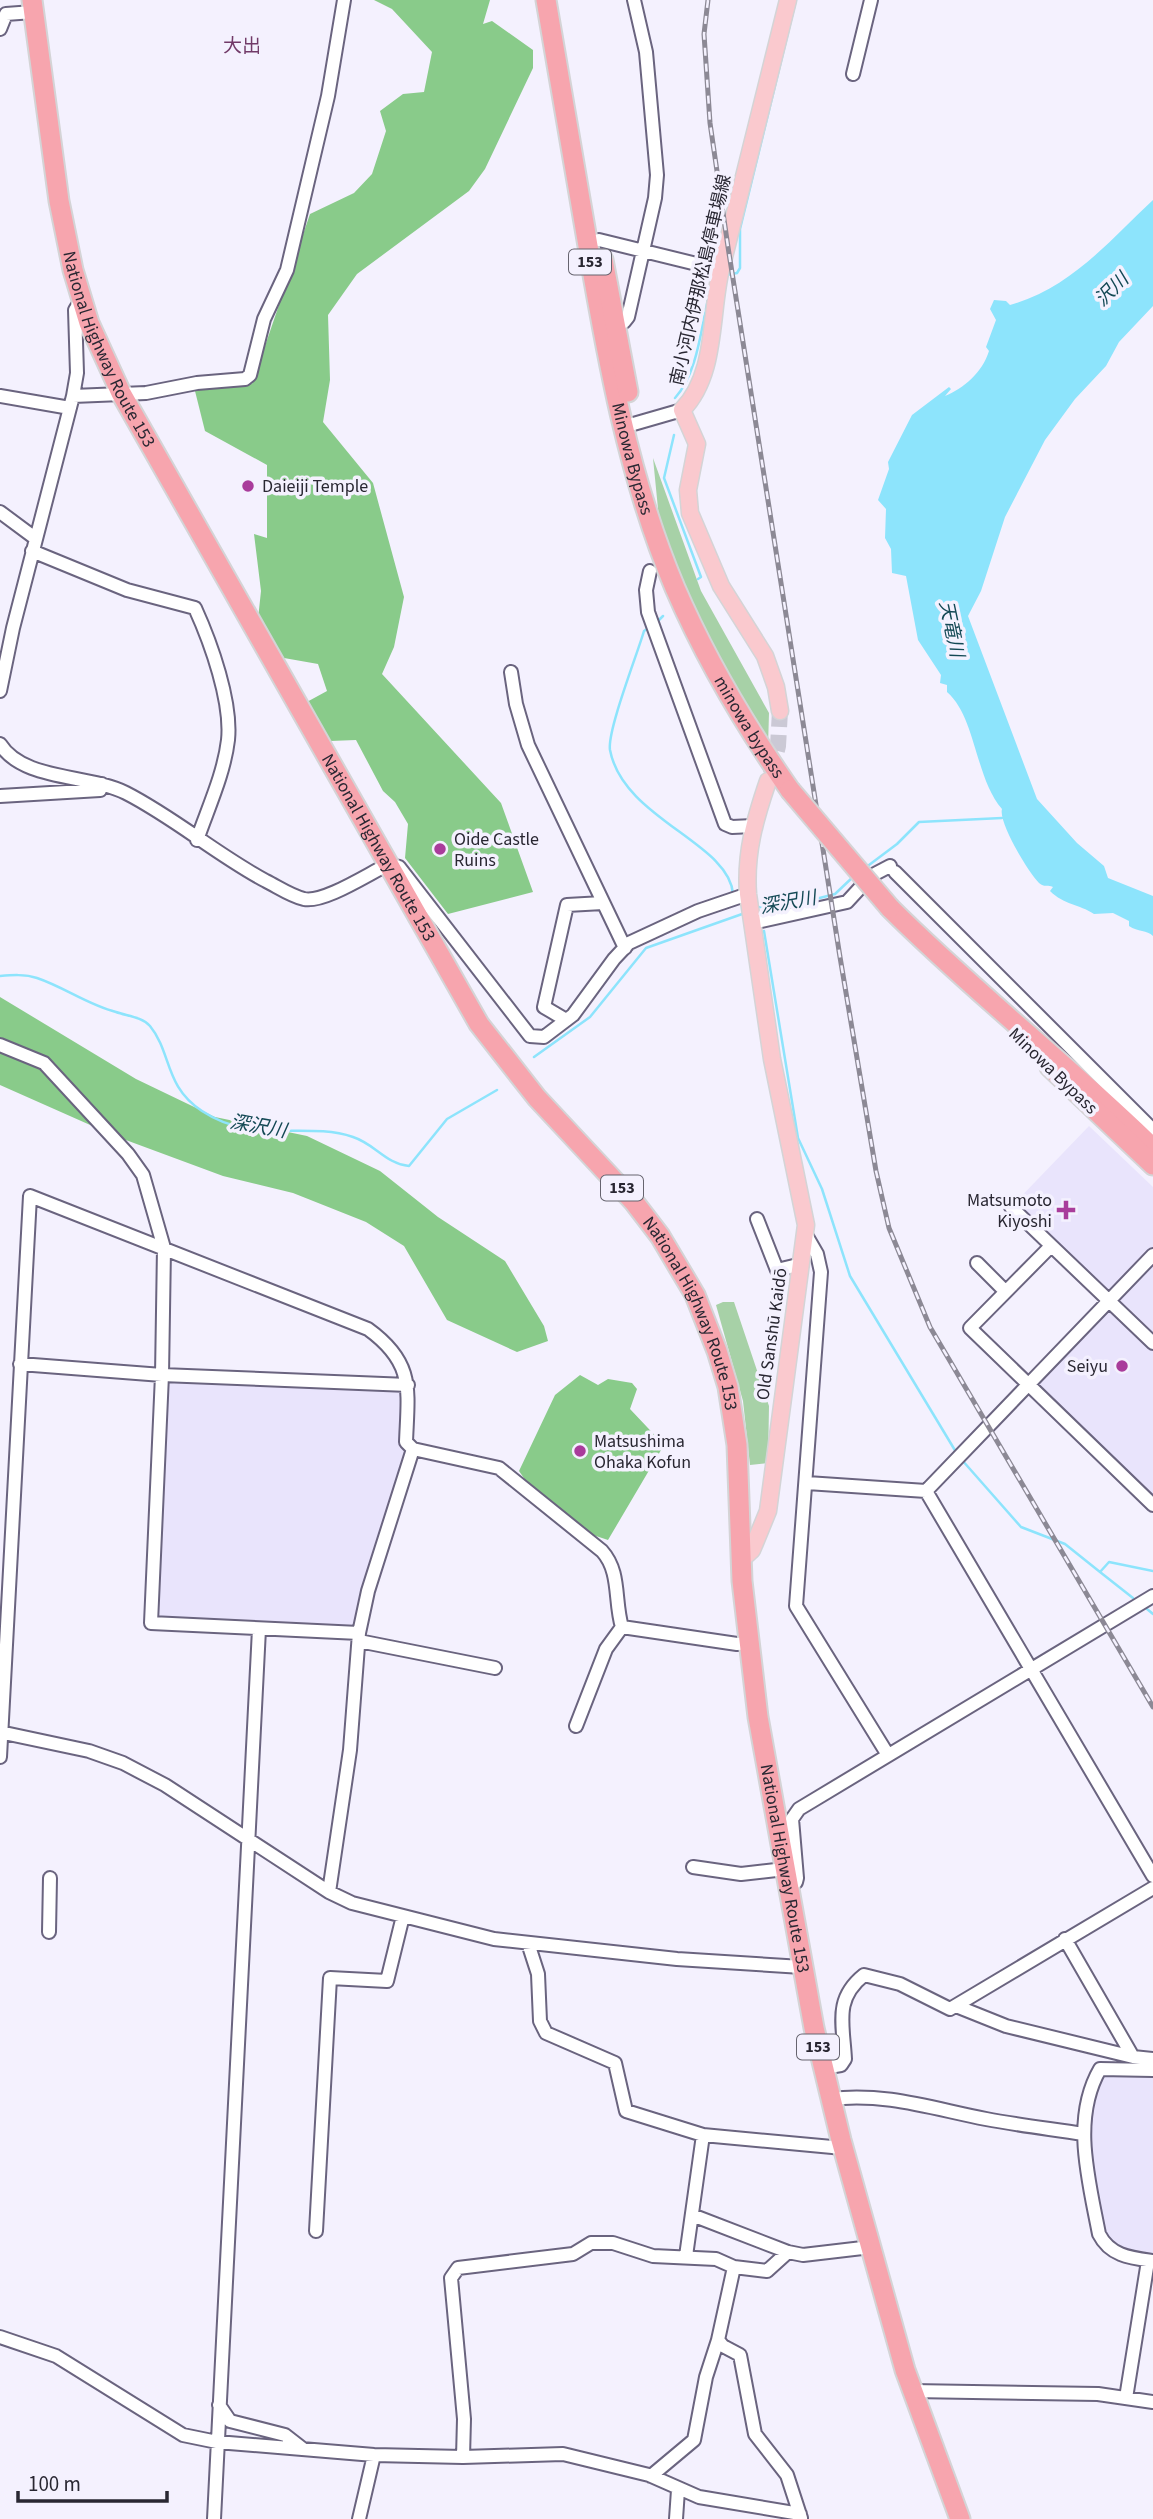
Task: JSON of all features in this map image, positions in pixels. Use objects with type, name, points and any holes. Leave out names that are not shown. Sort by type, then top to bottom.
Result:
[{"type":"highway","name":"Minowa Bypass","points":[[546,0],[602,333],[629,425]]},
{"type":"highway","name":"Minowa Bypass","points":[[558,0],[629,425],[650,520]]},
{"type":"highway","name":"National Highway Route 153","points":[[32,6],[60,201],[81,300],[121,393],[387,865],[487,1035],[537,1098],[634,1202],[660,1236],[695,1295],[717,1351],[733,1413],[748,1643],[802,1968],[843,2148],[912,2392],[960,2519]]},
{"type":"highway","name":"minowa bypass","points":[[650,520],[675,588],[710,662],[739,713],[790,790],[890,908]]},
{"type":"highway","name":"Minowa Bypass","points":[[890,908],[957,974],[1089,1085],[1153,1148]]},
{"type":"highway","name":"Minowa Bypass","points":[[957,974],[960,982],[1153,1166]]},
{"type":"main road","name":"南小河内伊那松島停車場線","points":[[780,711],[776,687],[765,656],[721,586],[690,513],[688,491],[697,444],[682,410],[693,397],[702,372],[721,270],[788,0]]},
{"type":"main road","points":[[751,919],[746,872],[752,826],[768,781]]},
{"type":"main road","name":"Old Sanshū Kaidō","points":[[741,1560],[752,1550],[768,1511],[806,1235],[804,1203],[781,1108],[751,919]]},
{"type":"street","points":[[0,396],[72,402],[121,393],[146,393],[197,383],[245,379],[250,374],[264,319],[287,270],[328,96],[344,0]]},
{"type":"street","points":[[624,322],[628,317],[645,249],[657,175],[646,52],[634,0]]},
{"type":"street","points":[[853,74],[871,0]]},
{"type":"street","points":[[0,29],[3,14],[32,6]]},
{"type":"street","points":[[600,240],[721,270]]},
{"type":"street","points":[[0,691],[34,545],[72,402],[77,373],[75,310],[81,300]]},
{"type":"street","points":[[629,425],[682,410]]},
{"type":"street","points":[[0,512],[34,545],[127,590],[195,608],[205,630],[222,689],[228,739],[197,840]]},
{"type":"street","points":[[650,571],[646,590],[648,612],[725,824],[732,827],[752,826]]},
{"type":"street","points":[[511,672],[516,704],[528,745],[625,948]]},
{"type":"street","points":[[0,744],[15,762],[32,769],[102,784],[165,816],[197,840],[247,871],[307,900],[319,898],[387,865],[399,867],[530,1036],[544,1037],[570,1018],[625,948],[648,932],[748,897]]},
{"type":"street","points":[[0,796],[100,789],[102,784]]},
{"type":"street","points":[[751,919],[847,902],[871,876],[892,869],[1153,1129]]},
{"type":"street","points":[[570,1018],[544,1007],[567,905],[603,903]]},
{"type":"street","points":[[0,1045],[44,1063],[65,1082],[128,1154],[143,1175],[164,1248],[162,1374],[151,1623],[359,1637],[495,1668]]},
{"type":"street","points":[[0,1757],[30,1196],[369,1329],[379,1337],[406,1371],[406,1441],[413,1450],[499,1468],[602,1551],[611,1561],[622,1627],[606,1649],[576,1726]]},
{"type":"street","points":[[1011,1207],[1153,1343]]},
{"type":"street","points":[[757,1219],[777,1270],[802,1264]]},
{"type":"street","points":[[806,1235],[817,1254],[821,1272],[796,1605],[888,1755]]},
{"type":"street","points":[[1051,1246],[970,1328],[1153,1504]]},
{"type":"street","points":[[807,1483],[926,1491],[1153,1255]]},
{"type":"street","points":[[977,1263],[1005,1291]]},
{"type":"street","points":[[20,1364],[162,1374],[408,1385]]},
{"type":"street","points":[[329,1892],[349,1750],[359,1637],[368,1591],[413,1450]]},
{"type":"street","points":[[926,1491],[1028,1669],[1153,1876]]},
{"type":"street","points":[[694,1867],[786,1877],[796,1882],[792,1830],[794,1813],[1028,1669],[1153,1596]]},
{"type":"street","points":[[622,1627],[737,1644],[748,1643]]},
{"type":"street","points":[[214,2519],[259,1629]]},
{"type":"street","points":[[1,1732],[89,1751],[123,1763],[329,1892],[352,1903],[494,1938],[528,1943],[802,1968]]},
{"type":"street","points":[[48,1932],[50,1878]]},
{"type":"street","points":[[823,2068],[841,2065],[845,2059],[842,2003],[850,1986],[864,1975],[900,1984],[950,2009],[1153,1888]]},
{"type":"street","points":[[316,2231],[330,1978],[387,1982],[403,1916]]},
{"type":"street","points":[[1065,1939],[1133,2057]]},
{"type":"street","points":[[528,1943],[538,1974],[540,2021],[546,2033],[615,2063],[626,2111],[704,2135],[843,2148]]},
{"type":"street","points":[[956,2006],[1006,2026],[1133,2057],[1153,2059]]},
{"type":"street","points":[[1126,2398],[1151,2261],[1118,2254],[1105,2246],[1099,2234],[1083,2134],[1091,2084],[1100,2069],[1153,2070]]},
{"type":"street","points":[[831,2099],[861,2096],[906,2101],[988,2120],[1083,2134]]},
{"type":"street","points":[[686,2256],[704,2135]]},
{"type":"street","points":[[692,2215],[788,2252],[803,2255],[871,2247]]},
{"type":"street","points":[[463,2457],[464,2418],[451,2278],[458,2268],[573,2254],[591,2243],[613,2243],[653,2256],[716,2259],[734,2267],[766,2271],[788,2252]]},
{"type":"street","points":[[651,2476],[694,2440],[706,2377],[718,2340],[734,2267]]},
{"type":"street","points":[[0,2337],[57,2356],[183,2435],[217,2442],[374,2455],[463,2457],[562,2454],[651,2476],[678,2490],[801,2516],[787,2475],[755,2434],[740,2355],[723,2346],[718,2340]]},
{"type":"street","points":[[912,2392],[1098,2394],[1153,2402]]},
{"type":"street","points":[[218,2404],[230,2421],[285,2435],[303,2449]]},
{"type":"street","points":[[359,2519],[374,2455]]},
{"type":"street","points":[[676,2519],[678,2490]]},
{"type":"shaded area","points":[[1089,1126],[1153,1187],[1153,1501],[1031,1384],[1109,1300],[1011,1207]]},
{"type":"shaded area","points":[[162,1375],[408,1385],[413,1449],[359,1633],[151,1623]]},
{"type":"shaded area","points":[[1100,2069],[1153,2070],[1153,2261],[1105,2246],[1083,2134]]},
{"type":"green space","points":[[374,0],[490,0],[483,24],[492,21],[533,50],[533,68],[485,169],[469,191],[357,274],[328,315],[330,380],[323,422],[373,483],[404,597],[394,647],[382,674],[501,803],[533,892],[448,914],[405,858],[408,824],[395,802],[383,791],[356,740],[330,741],[305,703],[327,691],[318,664],[284,658],[258,619],[261,591],[254,534],[267,538],[267,465],[205,431],[195,391],[211,385],[252,384],[310,214],[354,193],[372,174],[386,131],[380,111],[403,94],[424,92],[432,52],[392,9]]},
{"type":"green space","points":[[653,458],[701,591],[769,713],[768,747],[722,671],[660,529]]},
{"type":"green space","points":[[0,997],[136,1079],[215,1117],[307,1136],[380,1171],[438,1217],[505,1261],[544,1326],[548,1341],[517,1352],[447,1320],[404,1246],[366,1222],[293,1193],[223,1176],[115,1136],[0,1085]]},
{"type":"green space","points":[[734,1302],[769,1406],[768,1463],[750,1465],[743,1401],[716,1305]]},
{"type":"green space","points":[[580,1375],[598,1385],[608,1379],[632,1383],[637,1389],[630,1409],[664,1445],[608,1540],[587,1533],[526,1481],[519,1471],[555,1395]]},
{"type":"water","points":[[1153,200],[1153,306],[1119,342],[1106,366],[1075,399],[1045,440],[1005,517],[981,591],[968,616],[1037,799],[1077,843],[1104,866],[1108,878],[1153,896],[1153,936],[1129,926],[1129,921],[1113,913],[1094,914],[1061,899],[1050,891],[1053,887],[1039,883],[1021,858],[1009,835],[1002,809],[986,781],[964,716],[947,692],[947,685],[940,683],[941,675],[918,640],[906,576],[892,573],[891,549],[885,538],[886,509],[878,500],[889,469],[888,462],[912,415],[949,387],[951,389],[945,396],[959,389],[972,379],[982,366],[989,351],[986,347],[996,320],[990,309],[994,300],[1006,301],[1010,305],[1052,287],[1088,262]]},
{"type":"waterway","points":[[727,275],[737,273],[740,268],[740,229],[796,0]]},
{"type":"waterway","points":[[675,398],[683,388],[694,363],[709,295]]},
{"type":"waterway","points":[[674,435],[664,478],[701,577],[698,579]]},
{"type":"waterway","points":[[655,624],[663,616]]},
{"type":"waterway","points":[[650,627],[644,631],[623,692],[610,740],[610,750],[619,774],[634,794],[714,860],[727,876],[733,894]]},
{"type":"waterway","name":"深沢川","points":[[865,868],[897,844],[919,822],[1002,818]]},
{"type":"waterway","name":"深沢川","points":[[758,907],[785,907],[835,894],[854,876]]},
{"type":"waterway","name":"深沢川","points":[[534,1057],[590,1017],[646,948],[745,913]]},
{"type":"waterway","points":[[764,931],[798,1138],[822,1189],[850,1276],[956,1452]]},
{"type":"waterway","name":"深沢川","points":[[0,976],[23,975],[37,978],[96,1005],[147,1023],[157,1036],[181,1091],[202,1111],[221,1121],[260,1130],[316,1131],[353,1137],[394,1162],[409,1166],[447,1119],[497,1090]]},
{"type":"waterway","points":[[962,1460],[1021,1527],[1065,1544],[1100,1572],[1109,1562],[1153,1571]]},
{"type":"waterway","points":[[1100,1572],[1133,1598]]},
{"type":"waterway","points":[[1147,1609],[1153,1614]]},
{"type":"tunnel","points":[[771,774],[778,746],[780,711]]},
{"type":"railway","points":[[708,0],[704,34],[710,123],[728,247],[840,957],[876,1171],[889,1228],[930,1327],[1153,1707]]},
{"type":"place","name":"Daieiji Temple","points":[[248,486]]},
{"type":"place","name":"Oide Castle Ruins","points":[[440,849]]},
{"type":"place","name":"Matsumoto Kiyoshi","points":[[1066,1210]]},
{"type":"place","name":"Seiyu","points":[[1122,1366]]},
{"type":"place","name":"Matsushima Ohaka Kofun","points":[[580,1451]]},
{"type":"district","name":"大出","points":[[242,46]]},
{"type":"water label","name":"沢川","points":[[1112,290]]},
{"type":"water label","name":"天竜川","points":[[951,629]]}]
